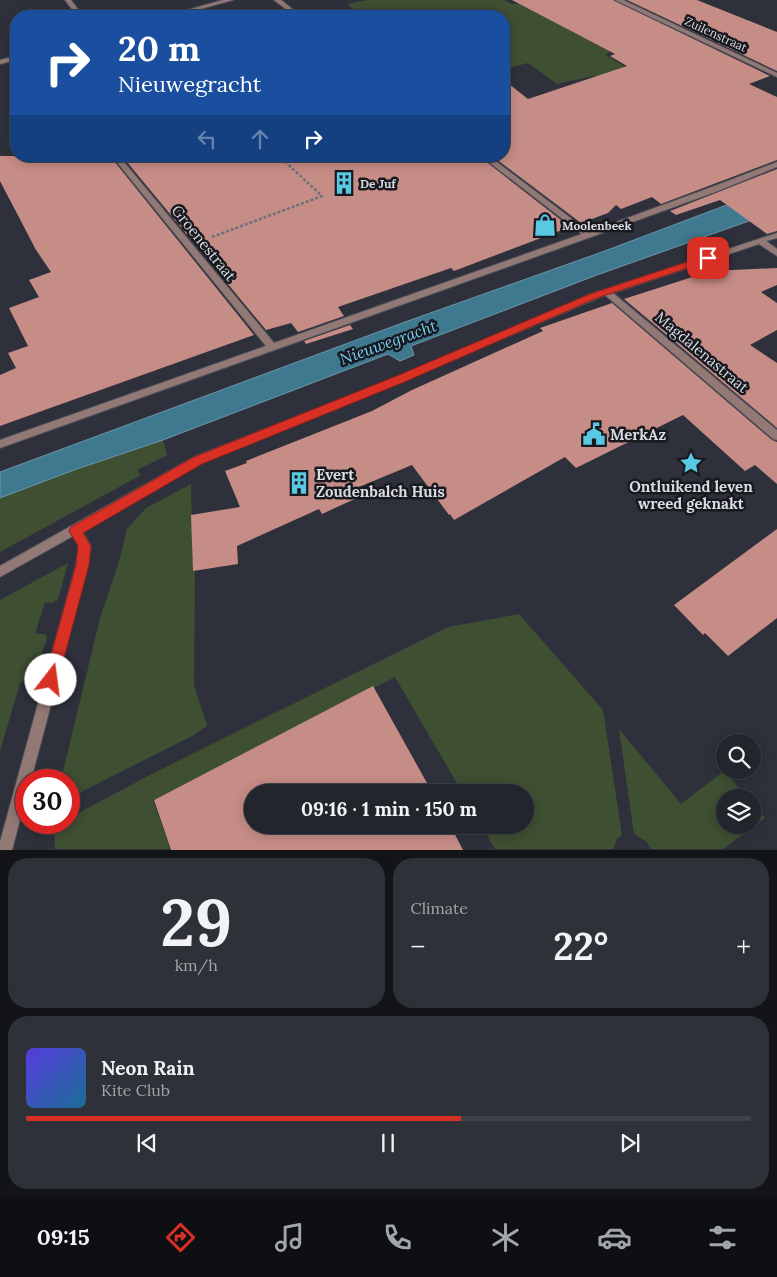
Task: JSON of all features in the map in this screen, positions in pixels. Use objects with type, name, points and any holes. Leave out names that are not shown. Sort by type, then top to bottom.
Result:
[{"type":"street","points":[[192,10],[230,0]]},
{"type":"street","points":[[277,0],[290,10]]},
{"type":"street","name":"Zuilenstraat","points":[[618,0],[777,75]]},
{"type":"street","name":"Groenestraat","points":[[120,162],[272,347]]},
{"type":"street","points":[[491,162],[588,235]]},
{"type":"street","points":[[0,444],[588,235],[715,189],[777,164]]},
{"type":"street","points":[[0,572],[76,531],[198,460],[398,380],[543,316],[607,292],[777,235]]},
{"type":"street","points":[[761,241],[777,253]]},
{"type":"street","name":"Magdalenastraat","points":[[607,292],[777,436]]},
{"type":"street","points":[[6,850],[82,565],[84,546],[76,531]]},
{"type":"path","points":[[188,246],[322,196],[285,162]]},
{"type":"green space","points":[[367,0],[504,0],[512,4],[529,2],[616,44],[606,55],[634,72],[614,78],[593,76],[557,84],[528,63],[510,68],[510,10],[354,10],[347,4]]},
{"type":"green space","points":[[163,440],[167,455],[137,470],[141,475],[0,552],[0,498],[74,470]]},
{"type":"green space","points":[[191,484],[193,571],[195,571],[194,685],[207,726],[194,735],[80,792],[80,769],[64,769],[100,618],[119,562],[127,529],[146,508]]},
{"type":"green space","points":[[68,563],[58,599],[53,603],[45,602],[35,634],[45,634],[47,638],[35,672],[20,683],[0,751],[0,600]]},
{"type":"green space","points":[[519,614],[603,710],[622,835],[617,839],[613,849],[495,849],[486,834],[534,834],[534,784],[457,784],[395,677],[153,800],[170,849],[55,849],[54,834],[80,834],[80,812],[148,776],[448,627]]},
{"type":"green space","points":[[619,729],[681,804],[716,777],[716,779],[731,779],[740,789],[716,789],[716,834],[743,834],[723,849],[651,849],[647,842],[634,834]]},
{"type":"water","name":"Nieuwegracht","points":[[777,186],[777,211],[597,275],[411,346],[414,355],[400,361],[388,354],[163,440],[74,470],[0,498],[0,472]]},
{"type":"building","points":[[512,0],[613,0],[770,76],[749,84],[777,97],[777,160],[661,204],[652,197],[621,209],[616,205],[608,213],[581,223],[500,162],[510,162],[510,85],[528,99],[627,66],[610,56],[615,54]]},
{"type":"building","points":[[627,0],[697,0],[777,32],[777,71]]},
{"type":"building","points":[[0,156],[10,156],[10,162],[115,162],[254,335],[0,426],[0,375],[16,368],[8,353],[28,346],[9,308],[39,297],[29,280],[51,272],[36,250],[0,181]]},
{"type":"building","points":[[127,162],[487,162],[570,227],[454,271],[451,268],[338,307],[344,316],[298,332],[291,323],[266,330]]},
{"type":"building","points":[[777,169],[777,231],[767,234],[720,200],[676,215],[670,211]]},
{"type":"building","points":[[777,268],[777,285],[761,292],[777,303],[777,330],[750,345],[777,363],[777,428],[624,299],[711,271]]},
{"type":"building","points":[[612,303],[772,440],[777,442],[777,484],[755,465],[745,471],[683,415],[576,468],[565,457],[454,520],[412,465],[354,489],[359,497],[322,514],[319,509],[237,546],[238,564],[193,571],[191,515],[240,507],[225,471],[372,411],[412,390],[543,331],[540,328]]},
{"type":"building","points":[[350,325],[353,329],[306,344],[304,341]]},
{"type":"building","points":[[777,529],[777,618],[728,656],[705,633],[703,635],[674,605]]},
{"type":"building","points":[[373,686],[428,784],[244,784],[244,834],[455,834],[463,850],[171,850],[154,800]]},
{"type":"place","name":"De Juf","points":[[344,183]]},
{"type":"place","name":"Moolenbeek","points":[[545,225]]},
{"type":"place","name":"MerkAz","points":[[594,434]]},
{"type":"place","name":"Ontluikend leven wreed geknakt","points":[[691,463]]},
{"type":"place","name":"Evert Zoudenbalch Huis","points":[[299,483]]},
{"type":"route","points":[[51,680],[82,565],[84,546],[76,531],[198,460],[398,380],[543,316],[594,296],[708,258]]}]
